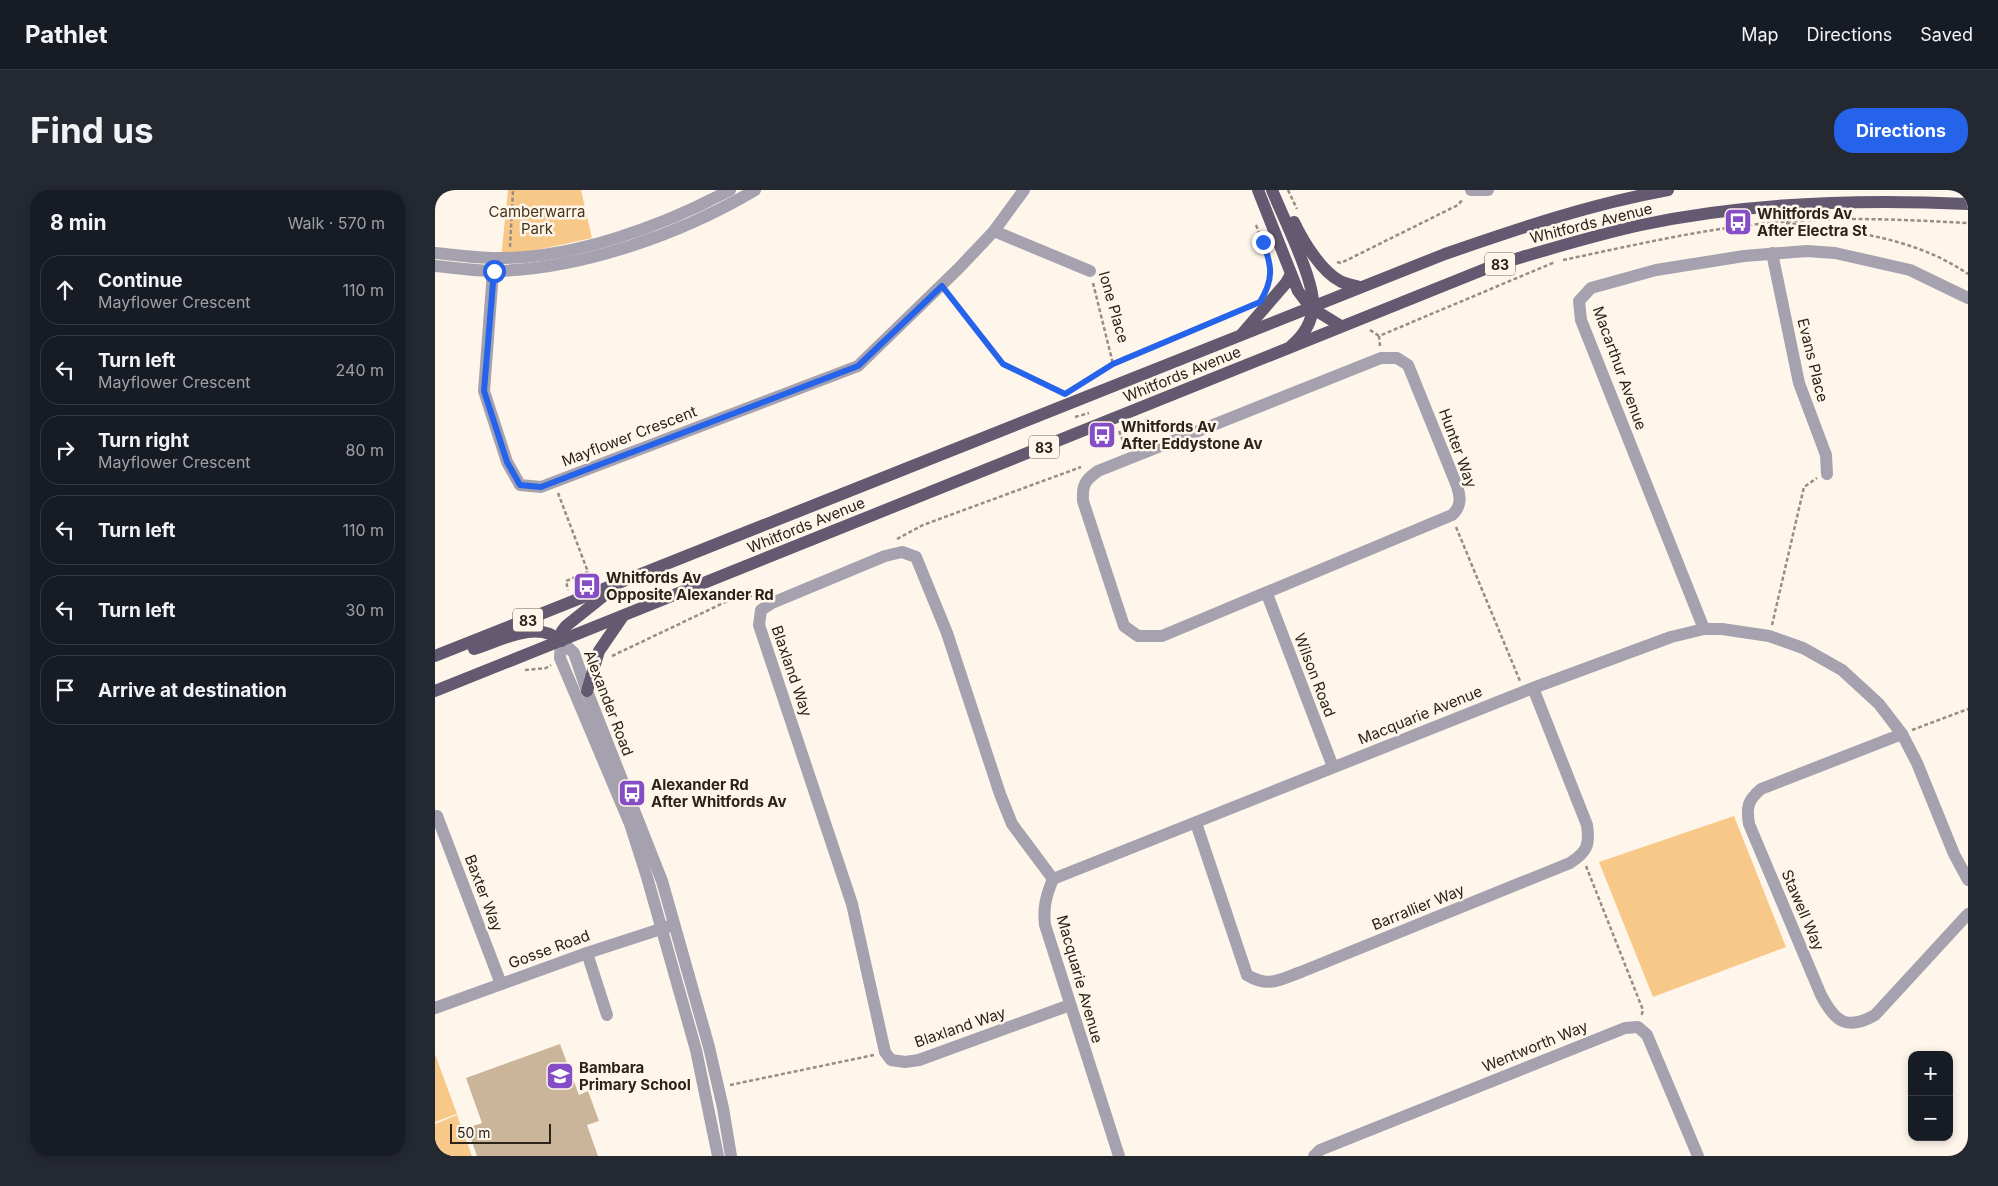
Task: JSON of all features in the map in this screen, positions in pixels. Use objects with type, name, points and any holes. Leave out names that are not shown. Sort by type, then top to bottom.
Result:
[{"type":"main road","points":[[1258,190],[1298,291],[1312,308],[1341,326]]},
{"type":"main road","points":[[1272,190],[1311,286],[1312,308],[1309,324],[1299,340],[1283,352]]},
{"type":"main road","points":[[1279,190],[1301,238],[1313,255],[1340,282],[1359,287]]},
{"type":"main road","name":"Whitfords Avenue","points":[[435,656],[1312,308],[1359,287],[1531,224],[1609,201],[1668,190]]},
{"type":"main road","name":"Whitfords Avenue","points":[[435,691],[1283,352],[1341,326],[1495,265],[1641,225],[1728,211],[1810,203],[1895,200],[1968,204]]},
{"type":"main road","points":[[1240,336],[1286,283],[1291,274]]},
{"type":"main road","points":[[561,641],[562,631],[566,626],[620,584]]},
{"type":"main road","points":[[587,692],[599,652],[623,616]]},
{"type":"main road","points":[[435,661],[533,631],[546,631],[554,634],[561,641]]},
{"type":"street","points":[[435,253],[494,265],[509,258],[584,247],[622,236],[697,207],[730,190]]},
{"type":"street","points":[[435,266],[494,265],[543,267],[601,256],[676,228],[755,190]]},
{"type":"street","name":"Mayflower Crescent","points":[[494,265],[484,391],[507,462],[520,485],[541,487],[858,366],[942,286],[993,231],[1024,190]]},
{"type":"street","points":[[1467,194],[1488,190]]},
{"type":"street","name":"Ione Place","points":[[993,231],[1090,271]]},
{"type":"street","name":"Macarthur Avenue","points":[[1704,629],[1581,320],[1579,300],[1591,288],[1656,270],[1773,253],[1807,251],[1835,253],[1876,260],[1910,270],[1968,298]]},
{"type":"street","name":"Evans Place","points":[[1773,253],[1799,383],[1826,455],[1827,474]]},
{"type":"street","name":"Hunter Way","points":[[1381,358],[1397,358],[1408,365],[1461,496],[1457,510],[1451,515],[1267,594],[1162,636],[1138,636],[1124,626],[1083,501],[1082,489],[1087,479],[1098,471],[1381,358]]},
{"type":"street","name":"Blaxland Way","points":[[1053,880],[1013,824],[1006,809],[947,633],[916,557],[902,552],[885,556],[772,602],[761,610],[759,625],[852,904],[885,1052],[891,1060],[905,1062],[919,1060],[1070,1005]]},
{"type":"street","name":"Wilson Road","points":[[1267,594],[1333,767]]},
{"type":"street","name":"Macquarie Avenue","points":[[1119,1156],[1045,925],[1044,908],[1046,895],[1053,880],[1333,767],[1529,690],[1671,637],[1704,629],[1722,629],[1769,636],[1803,648],[1842,670],[1879,704],[1901,734],[1917,763],[1954,854],[1968,880]]},
{"type":"street","name":"Alexander Road","points":[[561,641],[574,653],[587,692],[661,881],[668,926],[719,1156]]},
{"type":"street","name":"Alexander Road","points":[[561,641],[560,658],[630,824],[668,926],[709,1047],[723,1108],[731,1156]]},
{"type":"street","points":[[1529,690],[1587,825],[1589,841],[1586,851],[1582,855]]},
{"type":"street","name":"Stawell Way","points":[[1901,734],[1761,789],[1749,799],[1747,811],[1749,824],[1821,995],[1831,1013],[1847,1024],[1860,1023],[1875,1015],[1968,914]]},
{"type":"street","name":"Baxter Way","points":[[435,817],[437,816],[501,984]]},
{"type":"street","name":"Barrallier Way","points":[[1196,823],[1242,965],[1247,975],[1258,982],[1270,983],[1571,863],[1582,855]]},
{"type":"street","name":"Gosse Road","points":[[435,1008],[668,926]]},
{"type":"street","points":[[587,953],[607,1015]]},
{"type":"street","name":"Wentworth Way","points":[[1314,1156],[1320,1150],[1606,1035],[1625,1028],[1637,1028]]},
{"type":"street","points":[[1637,1028],[1647,1035],[1698,1156]]},
{"type":"path","points":[[509,258],[513,190]]},
{"type":"path","points":[[1337,262],[1341,262],[1458,205],[1467,194]]},
{"type":"path","points":[[1253,216],[1269,259],[1269,287]]},
{"type":"path","points":[[1379,336],[1558,261],[1714,230],[1779,222],[1874,218],[1968,223]]},
{"type":"path","points":[[1779,222],[1884,237],[1916,247],[1957,266],[1968,274]]},
{"type":"path","name":"Ione Place","points":[[1090,271],[1113,364]]},
{"type":"path","points":[[942,286],[1003,364],[1065,394]]},
{"type":"path","points":[[1073,388],[1113,364],[1251,306]]},
{"type":"path","points":[[1363,333],[1371,330],[1379,336],[1380,346]]},
{"type":"path","points":[[1769,636],[1804,487],[1813,480],[1827,474]]},
{"type":"path","points":[[554,482],[588,572],[566,582],[572,603]]},
{"type":"path","points":[[1451,515],[1529,690]]},
{"type":"path","points":[[1901,734],[1968,708]]},
{"type":"path","points":[[1582,855],[1643,1010],[1637,1028]]},
{"type":"path","points":[[729,1086],[885,1052]]},
{"type":"green space","name":"Camberwarra Park","points":[[508,190],[581,190],[592,238],[501,258]]},
{"type":"green space","points":[[1734,816],[1786,947],[1653,997],[1599,862]]},
{"type":"green space","points":[[435,1054],[457,1114],[435,1122]]},
{"type":"green space","points":[[457,1115],[472,1156],[439,1156],[435,1144],[435,1124]]},
{"type":"building","points":[[560,1044],[579,1095],[588,1091],[599,1121],[587,1125],[598,1156],[477,1156],[467,1128],[482,1123],[466,1078]]},
{"type":"place","name":"Whitfords Av After Electra St","points":[[1738,222]]},
{"type":"place","name":"Whitfords Av After Eddystone Av","points":[[1102,435]]},
{"type":"place","name":"Whitfords Av Opposite Alexander Rd","points":[[587,586]]},
{"type":"place","name":"Alexander Rd After Whitfords Av","points":[[632,793]]},
{"type":"place","name":"Bambara Primary School","points":[[560,1076]]},
{"type":"route","points":[[494,271],[484,391],[507,462],[520,485],[541,487],[858,366],[942,286],[1003,364],[1065,394],[1113,364],[1260,302],[1269,287],[1270,274],[1269,259],[1263,242]]}]
